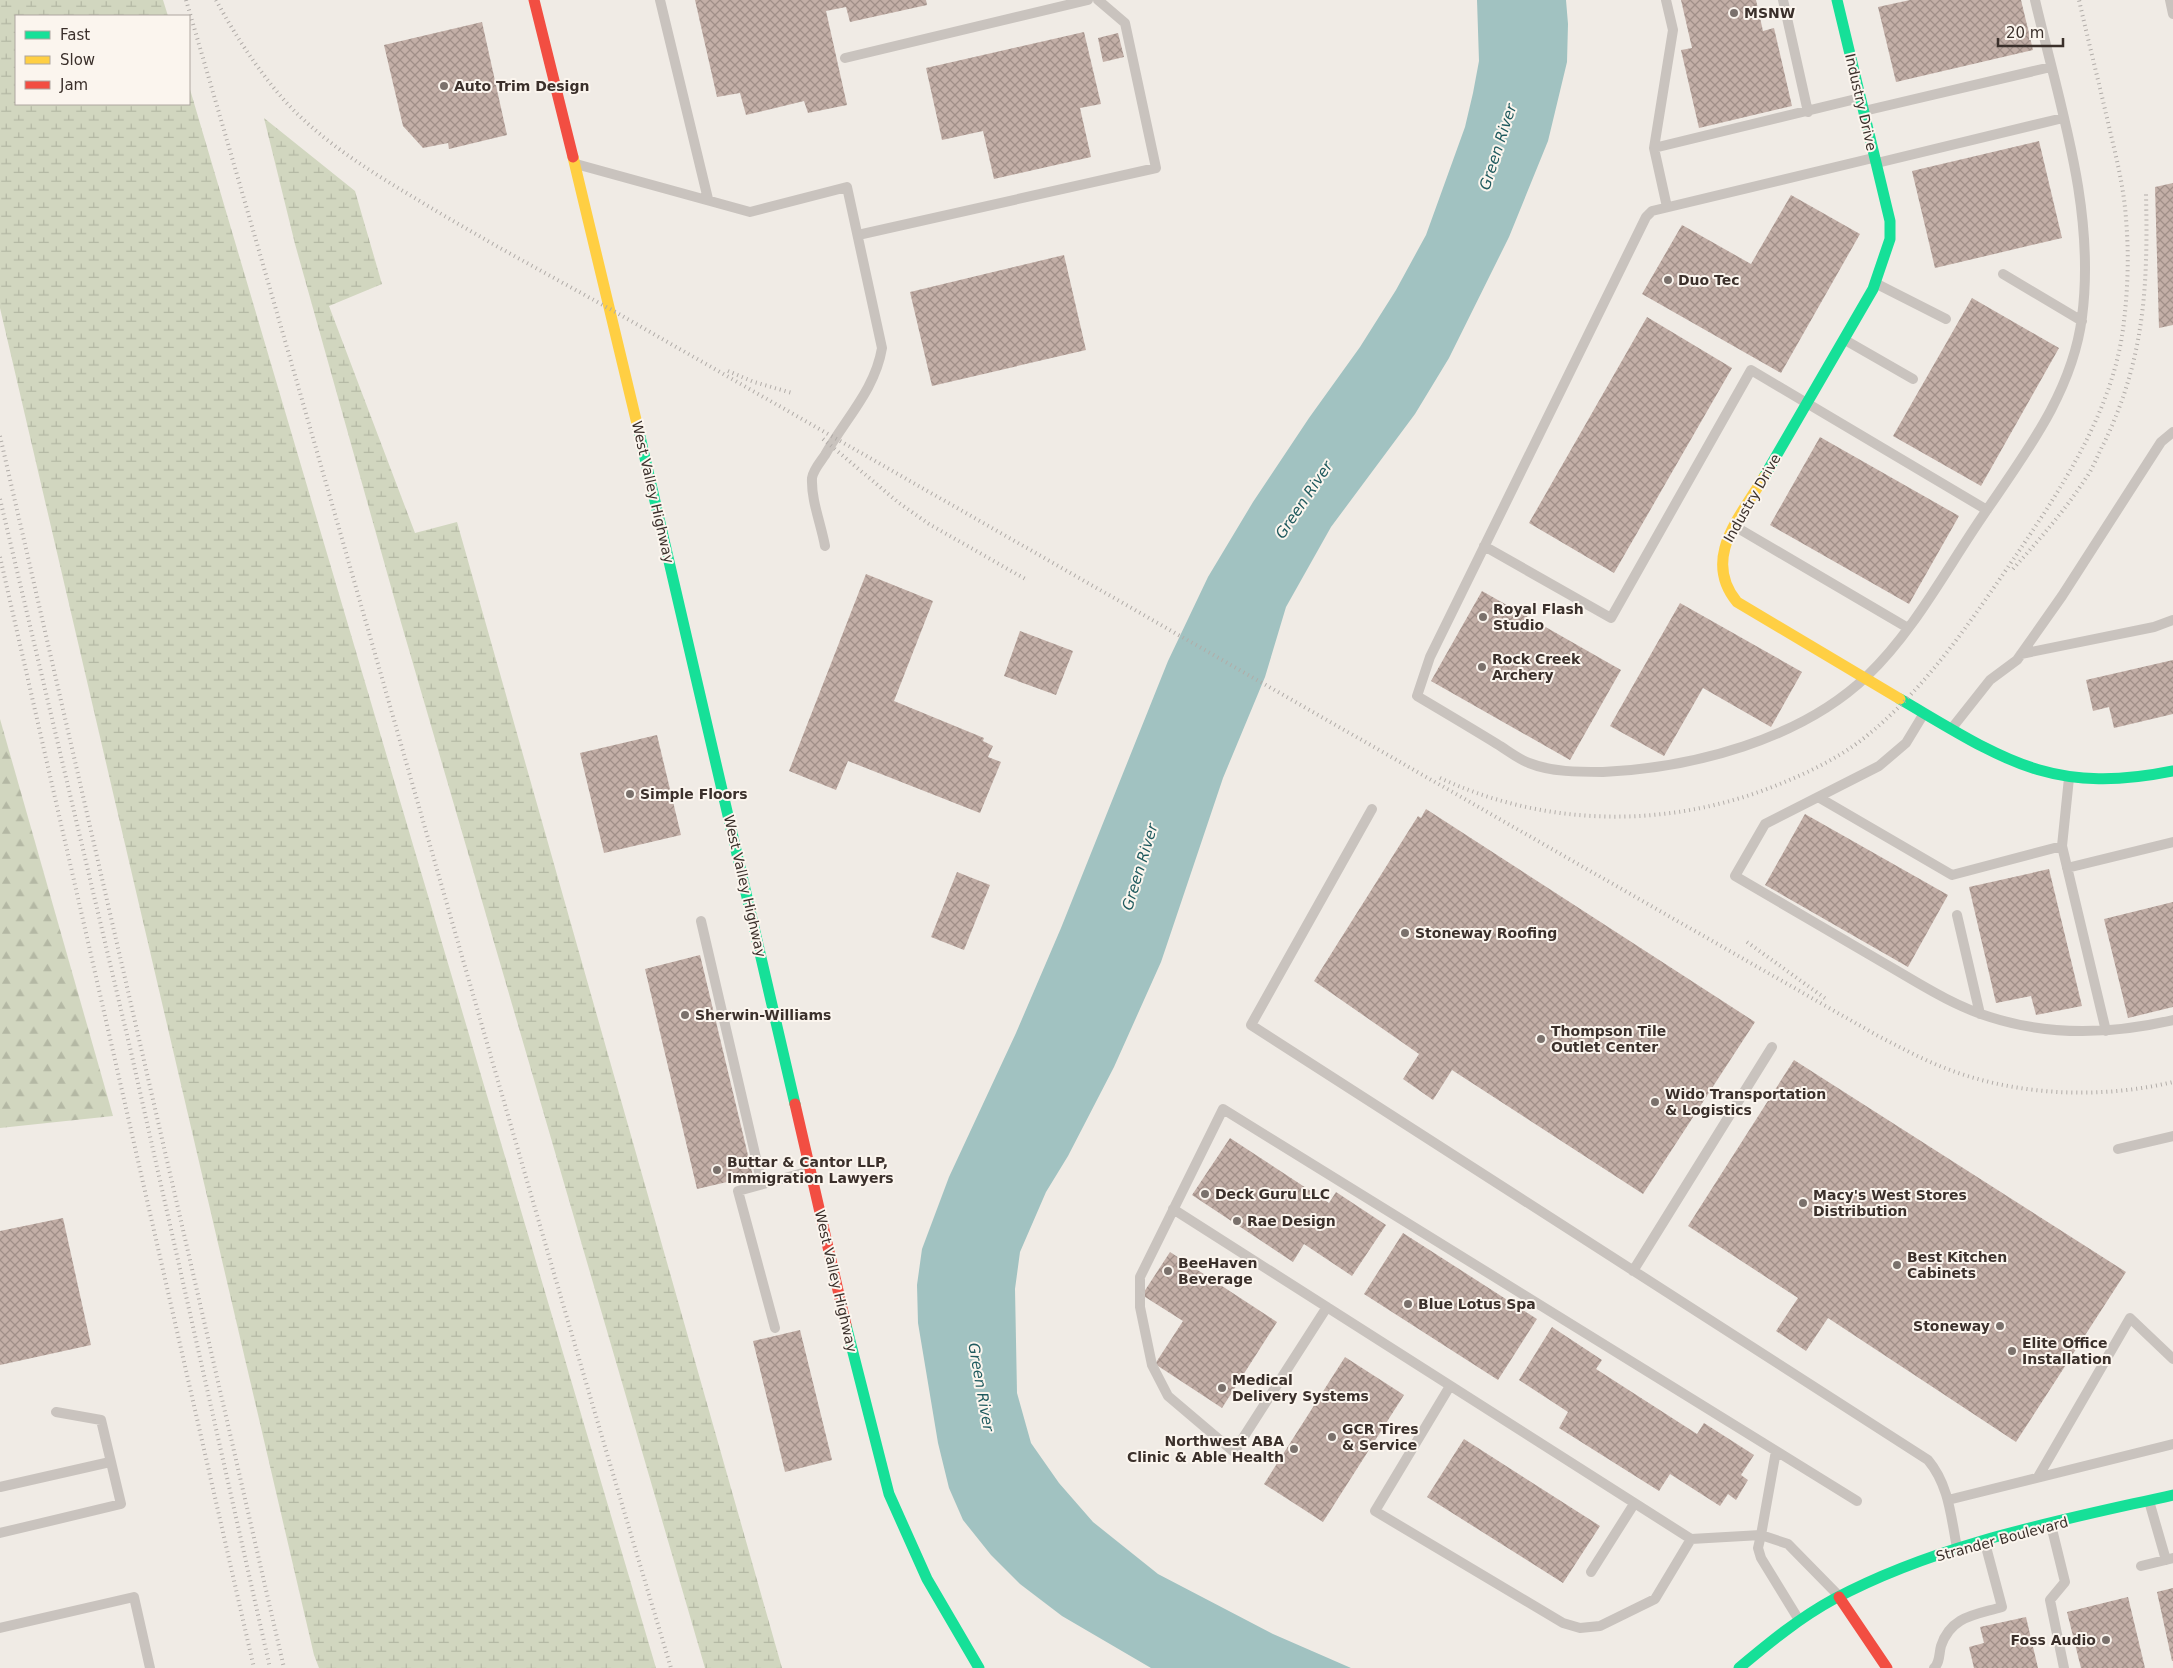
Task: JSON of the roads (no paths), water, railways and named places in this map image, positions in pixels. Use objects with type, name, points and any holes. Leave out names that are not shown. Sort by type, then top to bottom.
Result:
[{"type":"main road","name":"West Valley Highway","points":[[534,0],[574,163],[866,1409],[889,1494],[927,1579],[979,1668]]},
{"type":"main road","name":"Industry Drive","points":[[1837,0],[1890,221],[1890,239],[1875,283],[1724,543],[1721,562],[1726,590],[1737,602],[1924,714],[2014,764],[2051,775],[2100,780],[2148,777],[2173,771]]},
{"type":"main road","name":"Strander Boulevard","points":[[1739,1668],[1762,1645],[1799,1620],[1872,1581],[1958,1548],[2173,1495]]},
{"type":"main road","points":[[1839,1597],[1887,1668]]},
{"type":"lane","points":[[660,0],[708,199]]},
{"type":"lane","points":[[845,58],[1088,0]]},
{"type":"lane","points":[[858,235],[1156,168],[1125,23],[1098,0]]},
{"type":"lane","points":[[1666,0],[1673,30],[1654,148],[1667,207]]},
{"type":"lane","points":[[1783,0],[1808,112]]},
{"type":"lane","points":[[2035,0],[2063,118],[2080,192],[2086,279],[2082,321],[2073,359],[2059,395],[2037,434],[1899,642],[1865,678],[1816,714],[1772,736],[1706,758],[1659,767],[1582,772],[1529,764],[1417,696],[1430,657],[1646,217],[1652,210],[2063,118]]},
{"type":"lane","points":[[2170,0],[2173,14]]},
{"type":"lane","points":[[1863,112],[2051,67]]},
{"type":"lane","points":[[1654,148],[1860,98]]},
{"type":"lane","points":[[574,163],[750,212],[847,187],[882,348],[879,367],[862,400],[831,444],[812,476],[825,546]]},
{"type":"lane","points":[[2002,274],[2082,321]]},
{"type":"lane","points":[[1875,283],[1946,319]]},
{"type":"lane","points":[[1843,339],[1913,380]]},
{"type":"lane","points":[[1484,546],[1611,618],[1751,370],[1987,510]]},
{"type":"lane","points":[[1951,729],[1990,680],[2017,660],[2062,596],[2162,442],[2173,432]]},
{"type":"lane","points":[[1734,526],[1908,628]]},
{"type":"lane","points":[[2021,654],[2154,627],[2173,620]]},
{"type":"lane","points":[[1924,714],[1906,743],[1879,766],[1765,824],[1735,876],[1935,993],[1980,1014],[2038,1028],[2106,1031],[2135,1029],[2173,1020]]},
{"type":"lane","points":[[2069,777],[2062,846],[2106,1031]]},
{"type":"lane","points":[[1818,797],[1952,875],[2062,846]]},
{"type":"lane","points":[[1372,808],[1252,1025],[1928,1460],[1939,1473],[1948,1500],[1958,1548]]},
{"type":"lane","points":[[2066,868],[2173,842]]},
{"type":"lane","points":[[1957,915],[1980,1014]]},
{"type":"lane","points":[[701,921],[762,1184]]},
{"type":"lane","points":[[1634,1271],[1772,1047]]},
{"type":"lane","points":[[1327,1307],[1234,1452],[1168,1396],[1152,1365],[1140,1307],[1140,1277],[1223,1109],[1856,1502]]},
{"type":"lane","points":[[2118,1150],[2173,1136]]},
{"type":"lane","points":[[776,1328],[738,1191],[811,1171]]},
{"type":"lane","points":[[1173,1209],[1691,1540],[1761,1535],[1788,1544],[1839,1597]]},
{"type":"lane","points":[[2038,1477],[2130,1318],[2173,1359]]},
{"type":"lane","points":[[1450,1386],[1375,1511],[1563,1624],[1580,1628],[1600,1626],[1655,1599],[1691,1540]]},
{"type":"lane","points":[[0,1533],[121,1504],[101,1420],[56,1412]]},
{"type":"lane","points":[[1948,1500],[2173,1444]]},
{"type":"lane","points":[[1776,1452],[1758,1548],[1761,1558],[1799,1620]]},
{"type":"lane","points":[[0,1488],[110,1462]]},
{"type":"lane","points":[[2141,1566],[2169,1559],[2149,1501]]},
{"type":"lane","points":[[1592,1572],[1634,1504]]},
{"type":"lane","points":[[2051,1525],[2065,1582],[2050,1600],[2064,1668]]},
{"type":"lane","points":[[1934,1668],[1937,1665],[1941,1645],[1950,1629],[1958,1620],[2002,1608],[1985,1542]]},
{"type":"lane","points":[[0,1628],[134,1597],[150,1668]]},
{"type":"water","name":"Green River","points":[[1477,0],[1566,0],[1568,24],[1567,62],[1548,141],[1509,237],[1449,358],[1415,414],[1331,527],[1286,607],[1265,677],[1223,778],[1161,962],[1114,1067],[1068,1156],[1046,1192],[1020,1252],[1015,1289],[1017,1393],[1031,1443],[1059,1483],[1093,1522],[1158,1574],[1273,1634],[1351,1668],[1151,1668],[1062,1616],[1020,1584],[991,1555],[963,1520],[949,1488],[938,1443],[918,1323],[917,1285],[922,1249],[949,1177],[1016,1033],[1061,928],[1168,661],[1208,577],[1253,502],[1309,418],[1360,347],[1396,290],[1426,235],[1465,127],[1473,93],[1479,61]]},
{"type":"railway","points":[[186,0],[487,1043],[671,1668]]},
{"type":"railway","points":[[216,0],[247,52],[284,100],[299,116],[332,144],[386,180],[469,230],[1878,1036],[1950,1070],[1977,1079],[2032,1090],[2089,1093],[2118,1091],[2173,1082]]},
{"type":"railway","points":[[1440,778],[1482,795],[1525,807],[1569,814],[1613,817],[1657,815],[1701,808],[1744,797],[1787,781],[1840,754],[1869,734],[1932,671],[1968,624],[2037,525],[2071,470],[2099,413],[2119,352],[2127,282],[2128,244],[2125,208],[2118,164],[2079,0]]},
{"type":"railway","points":[[2013,569],[2071,500],[2093,467],[2129,380],[2136,350],[2144,290],[2146,194]]},
{"type":"railway","points":[[728,371],[754,382],[792,393]]},
{"type":"railway","points":[[0,436],[284,1668]]},
{"type":"railway","points":[[823,439],[899,503],[929,524],[1027,580]]},
{"type":"railway","points":[[0,499],[131,1052],[270,1668]]},
{"type":"railway","points":[[0,557],[254,1668]]},
{"type":"railway","points":[[1747,942],[1826,999]]},
{"type":"place","name":"MSNW","points":[[1734,13]]},
{"type":"place","name":"Auto Trim Design","points":[[444,86]]},
{"type":"place","name":"Duo Tec","points":[[1668,280]]},
{"type":"place","name":"Royal Flash Studio","points":[[1483,617]]},
{"type":"place","name":"Rock Creek Archery","points":[[1482,667]]},
{"type":"place","name":"Simple Floors","points":[[630,794]]},
{"type":"place","name":"Stoneway Roofing","points":[[1405,933]]},
{"type":"place","name":"Sherwin-Williams","points":[[685,1015]]},
{"type":"place","name":"Thompson Tile Outlet Center","points":[[1541,1039]]},
{"type":"place","name":"Wido Transportation & Logistics","points":[[1655,1102]]},
{"type":"place","name":"Buttar & Cantor LLP, Immigration Lawyers","points":[[717,1170]]},
{"type":"place","name":"Deck Guru LLC","points":[[1205,1194]]},
{"type":"place","name":"Macy's West Stores Distribution","points":[[1803,1203]]},
{"type":"place","name":"Rae Design","points":[[1237,1221]]},
{"type":"place","name":"Best Kitchen Cabinets","points":[[1897,1265]]},
{"type":"place","name":"BeeHaven Beverage","points":[[1168,1271]]},
{"type":"place","name":"Blue Lotus Spa","points":[[1408,1304]]},
{"type":"place","name":"Stoneway","points":[[2000,1326]]},
{"type":"place","name":"Elite Office Installation","points":[[2012,1351]]},
{"type":"place","name":"Medical Delivery Systems","points":[[1222,1388]]},
{"type":"place","name":"GCR Tires & Service","points":[[1332,1437]]},
{"type":"place","name":"Northwest ABA Clinic & Able Health","points":[[1294,1449]]},
{"type":"place","name":"Foss Audio","points":[[2106,1640]]}]
